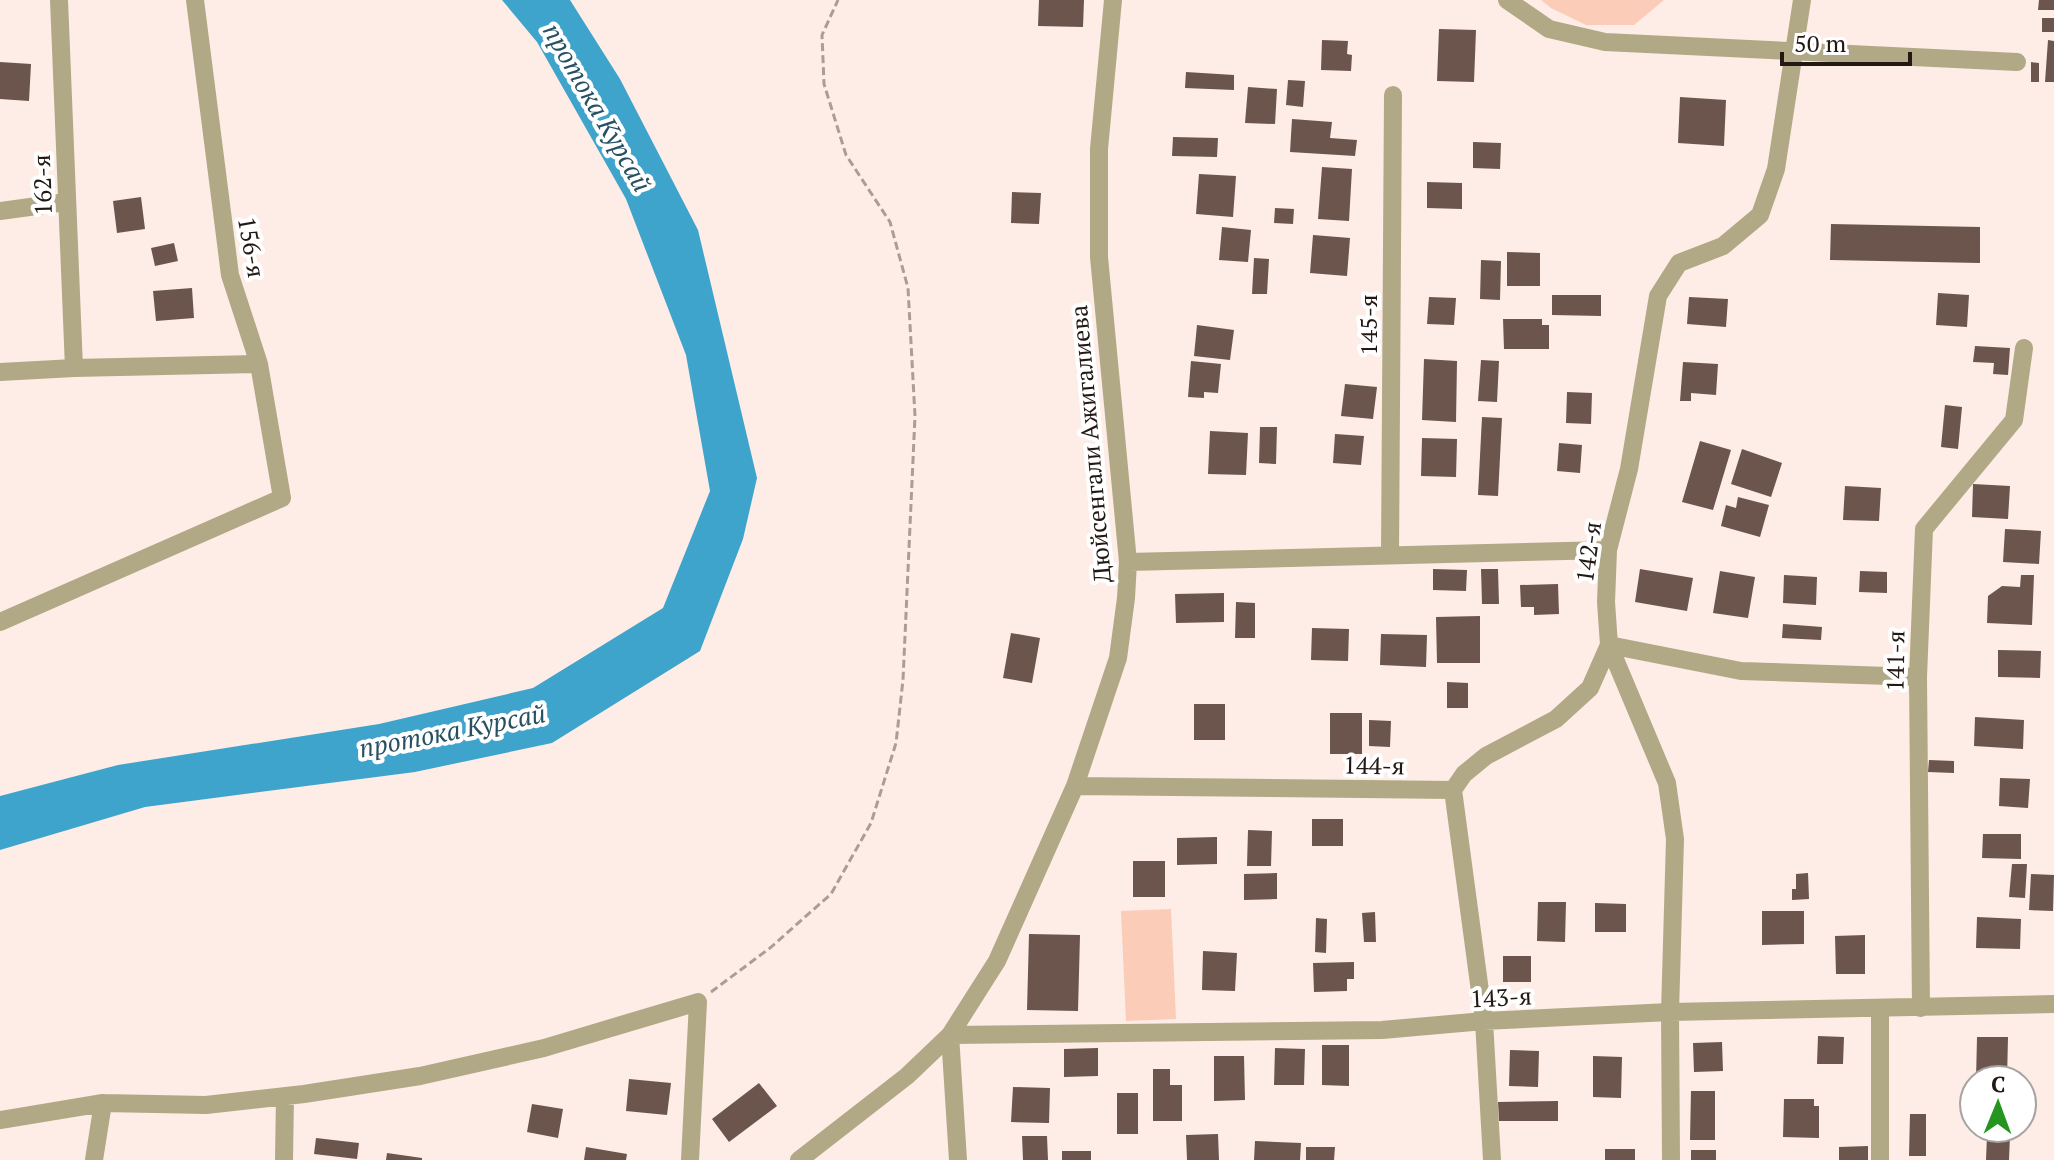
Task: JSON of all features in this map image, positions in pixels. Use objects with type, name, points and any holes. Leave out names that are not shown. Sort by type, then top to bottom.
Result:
[{"type":"street","name":"162-я","points":[[59,0],[74,368]]},
{"type":"street","name":"156-я","points":[[0,622],[282,498],[259,364],[230,275],[195,0]]},
{"type":"street","name":"Дюйсенгали Ажигалиева","points":[[799,1160],[907,1076],[950,1035],[997,961],[1075,786],[1118,658],[1128,562],[1099,257],[1099,149],[1113,0]]},
{"type":"street","points":[[1507,0],[1549,29],[1605,42],[2017,62]]},
{"type":"street","name":"142-я","points":[[1671,1160],[1670,1012],[1675,839],[1667,783],[1609,645],[1606,602],[1608,550],[1629,469],[1658,296],[1679,263],[1723,246],[1760,215],[1776,169],[1802,0]]},
{"type":"street","name":"145-я","points":[[1390,555],[1393,95]]},
{"type":"street","points":[[0,211],[66,202]]},
{"type":"street","name":"141-я","points":[[1921,1008],[1918,677],[1924,529],[2014,420],[2024,348]]},
{"type":"street","points":[[0,372],[259,364]]},
{"type":"street","points":[[1128,562],[1608,550]]},
{"type":"street","points":[[1492,1160],[1484,1021],[1453,790],[1464,774],[1486,756],[1556,719],[1590,688],[1609,645],[1741,671],[1918,677]]},
{"type":"street","name":"144-я","points":[[1075,786],[1453,790]]},
{"type":"street","points":[[0,1120],[103,1103],[206,1105],[420,1076],[544,1048],[698,1002],[690,1160]]},
{"type":"street","name":"143-я","points":[[950,1035],[1382,1030],[1484,1021],[1670,1012],[2054,1004]]},
{"type":"street","points":[[1880,1009],[1880,1160]]},
{"type":"street","points":[[950,1035],[958,1160]]},
{"type":"street","points":[[284,1160],[285,1096]]},
{"type":"street","points":[[94,1160],[103,1103]]},
{"type":"path","points":[[698,1002],[770,948],[831,894],[871,823],[896,743],[903,680],[915,416],[908,288],[890,222],[846,155],[824,84],[822,35],[838,0]]},
{"type":"shaded area","points":[[1541,0],[1664,0],[1634,25],[1586,25]]},
{"type":"shaded area","points":[[1171,909],[1176,1019],[1126,1021],[1121,911]]},
{"type":"water","name":"протока Курсай","points":[[502,0],[570,0],[620,79],[698,230],[757,478],[743,539],[700,651],[552,743],[415,772],[145,807],[0,850],[0,796],[118,765],[379,724],[533,688],[663,608],[710,491],[686,355],[626,199],[537,42]]},
{"type":"building","points":[[1039,0],[1084,0],[1083,27],[1038,26]]},
{"type":"building","points":[[2039,0],[2054,0],[2054,10],[2038,10]]},
{"type":"building","points":[[2042,18],[2054,18],[2054,32],[2042,32]]},
{"type":"building","points":[[1439,29],[1476,30],[1474,82],[1437,81]]},
{"type":"building","points":[[1322,40],[1348,41],[1347,54],[1352,55],[1351,71],[1321,70]]},
{"type":"building","points":[[2048,40],[2054,41],[2054,82],[2045,82]]},
{"type":"building","points":[[0,62],[31,64],[29,101],[0,99]]},
{"type":"building","points":[[2031,62],[2039,63],[2039,82],[2031,82]]},
{"type":"building","points":[[1186,72],[1234,75],[1234,90],[1185,88]]},
{"type":"building","points":[[1288,80],[1305,81],[1303,107],[1286,105]]},
{"type":"building","points":[[1248,87],[1277,89],[1275,124],[1245,123]]},
{"type":"building","points":[[1680,97],[1726,100],[1724,146],[1678,143]]},
{"type":"building","points":[[1292,119],[1332,122],[1330,138],[1357,140],[1355,156],[1290,152]]},
{"type":"building","points":[[1173,137],[1218,138],[1217,157],[1172,156]]},
{"type":"building","points":[[1473,142],[1501,143],[1500,169],[1473,168]]},
{"type":"building","points":[[1322,167],[1352,169],[1349,221],[1318,219]]},
{"type":"building","points":[[1199,174],[1236,176],[1233,217],[1196,214]]},
{"type":"building","points":[[1427,182],[1462,183],[1462,209],[1427,208]]},
{"type":"building","points":[[1012,192],[1041,193],[1039,224],[1011,223]]},
{"type":"building","points":[[141,197],[145,229],[117,233],[113,201]]},
{"type":"building","points":[[1275,208],[1294,209],[1293,224],[1274,223]]},
{"type":"building","points":[[1831,224],[1980,227],[1980,263],[1830,260]]},
{"type":"building","points":[[1222,227],[1251,230],[1248,262],[1219,260]]},
{"type":"building","points":[[1313,235],[1350,238],[1347,276],[1310,273]]},
{"type":"building","points":[[174,243],[178,261],[155,266],[151,248]]},
{"type":"building","points":[[1507,252],[1540,253],[1540,286],[1507,286]]},
{"type":"building","points":[[1254,258],[1269,259],[1267,294],[1252,294]]},
{"type":"building","points":[[1481,260],[1501,261],[1500,300],[1480,299]]},
{"type":"building","points":[[192,288],[194,318],[156,321],[153,291]]},
{"type":"building","points":[[1938,293],[1969,295],[1967,327],[1936,325]]},
{"type":"building","points":[[1552,295],[1601,295],[1601,316],[1552,315]]},
{"type":"building","points":[[1429,297],[1456,298],[1454,325],[1427,324]]},
{"type":"building","points":[[1689,297],[1728,299],[1726,327],[1687,324]]},
{"type":"building","points":[[1503,319],[1542,319],[1542,325],[1549,325],[1549,349],[1504,349]]},
{"type":"building","points":[[1197,325],[1234,330],[1230,360],[1194,356]]},
{"type":"building","points":[[1975,346],[2010,348],[2008,375],[1993,374],[1994,363],[1973,362]]},
{"type":"building","points":[[1424,359],[1457,361],[1456,422],[1422,420]]},
{"type":"building","points":[[1481,360],[1499,361],[1497,402],[1478,401]]},
{"type":"building","points":[[1191,361],[1221,364],[1218,393],[1204,392],[1204,398],[1188,397]]},
{"type":"building","points":[[1683,362],[1718,364],[1716,395],[1691,393],[1691,401],[1680,401]]},
{"type":"building","points":[[1345,384],[1377,387],[1373,419],[1341,416]]},
{"type":"building","points":[[1567,392],[1592,393],[1591,424],[1566,423]]},
{"type":"building","points":[[1945,405],[1962,407],[1958,449],[1941,447]]},
{"type":"building","points":[[1482,417],[1502,418],[1498,496],[1478,495]]},
{"type":"building","points":[[1260,427],[1277,427],[1276,464],[1259,463]]},
{"type":"building","points":[[1210,431],[1248,433],[1246,475],[1208,474]]},
{"type":"building","points":[[1335,434],[1364,436],[1361,465],[1333,463]]},
{"type":"building","points":[[1422,438],[1457,439],[1456,477],[1421,476]]},
{"type":"building","points":[[1700,441],[1731,450],[1713,510],[1682,502]]},
{"type":"building","points":[[1559,443],[1582,445],[1580,473],[1557,471]]},
{"type":"building","points":[[1742,449],[1782,463],[1771,497],[1731,484]]},
{"type":"building","points":[[1973,484],[2010,486],[2008,519],[1972,517]]},
{"type":"building","points":[[1845,486],[1881,488],[1879,521],[1843,520]]},
{"type":"building","points":[[1738,497],[1769,505],[1760,537],[1721,526],[1726,505],[1736,508]]},
{"type":"building","points":[[2005,529],[2041,531],[2039,564],[2003,562]]},
{"type":"building","points":[[1433,569],[1467,570],[1466,591],[1433,590]]},
{"type":"building","points":[[1481,569],[1498,569],[1499,604],[1482,604]]},
{"type":"building","points":[[1640,569],[1693,578],[1687,611],[1635,602]]},
{"type":"building","points":[[1720,571],[1755,577],[1748,618],[1713,613]]},
{"type":"building","points":[[1860,571],[1887,572],[1887,593],[1859,592]]},
{"type":"building","points":[[1784,575],[1817,577],[1816,605],[1783,603]]},
{"type":"building","points":[[2021,575],[2034,575],[2032,625],[1987,623],[1988,596],[2002,586],[2020,587]]},
{"type":"building","points":[[1558,584],[1559,614],[1534,615],[1534,607],[1521,607],[1520,585]]},
{"type":"building","points":[[1224,593],[1224,622],[1176,623],[1175,594]]},
{"type":"building","points":[[1236,602],[1255,603],[1255,638],[1235,638]]},
{"type":"building","points":[[1480,616],[1480,663],[1437,663],[1436,617]]},
{"type":"building","points":[[1783,624],[1822,627],[1821,640],[1782,638]]},
{"type":"building","points":[[1312,628],[1349,629],[1348,661],[1311,660]]},
{"type":"building","points":[[1011,633],[1040,638],[1032,683],[1003,678]]},
{"type":"building","points":[[1381,634],[1427,635],[1426,667],[1380,665]]},
{"type":"building","points":[[1998,650],[2041,651],[2040,678],[1998,677]]},
{"type":"building","points":[[1447,682],[1468,683],[1468,708],[1447,708]]},
{"type":"building","points":[[1194,704],[1225,704],[1225,740],[1194,740]]},
{"type":"building","points":[[1330,713],[1362,713],[1362,754],[1330,754]]},
{"type":"building","points":[[1975,717],[2024,720],[2023,749],[1974,746]]},
{"type":"building","points":[[1369,720],[1391,721],[1390,747],[1369,746]]},
{"type":"building","points":[[1929,760],[1954,761],[1954,773],[1928,772]]},
{"type":"building","points":[[2000,778],[2030,779],[2028,808],[1999,806]]},
{"type":"building","points":[[1312,819],[1343,819],[1343,846],[1312,846]]},
{"type":"building","points":[[1248,830],[1272,831],[1271,866],[1247,866]]},
{"type":"building","points":[[1983,834],[2021,834],[2021,859],[1982,858]]},
{"type":"building","points":[[1217,837],[1217,864],[1177,865],[1177,838]]},
{"type":"building","points":[[1133,861],[1165,861],[1165,897],[1133,897]]},
{"type":"building","points":[[2012,864],[2027,864],[2025,898],[2009,897]]},
{"type":"building","points":[[1277,873],[1277,899],[1244,900],[1244,874]]},
{"type":"building","points":[[1808,873],[1809,899],[1792,900],[1796,874]]},
{"type":"building","points":[[2031,874],[2054,875],[2053,911],[2029,910]]},
{"type":"building","points":[[1538,902],[1566,902],[1565,942],[1537,941]]},
{"type":"building","points":[[1595,903],[1626,904],[1626,932],[1595,932]]},
{"type":"building","points":[[1762,911],[1804,911],[1804,944],[1762,945]]},
{"type":"building","points":[[1375,912],[1376,942],[1364,942],[1362,913]]},
{"type":"building","points":[[1977,917],[2021,919],[2020,949],[1976,948]]},
{"type":"building","points":[[1316,918],[1327,919],[1326,953],[1315,952]]},
{"type":"building","points":[[1029,934],[1080,935],[1078,1011],[1027,1010]]},
{"type":"building","points":[[1865,935],[1865,974],[1836,974],[1835,936]]},
{"type":"building","points":[[1203,951],[1237,953],[1235,991],[1202,990]]},
{"type":"building","points":[[1503,956],[1531,956],[1531,982],[1503,982]]},
{"type":"building","points":[[1354,962],[1354,979],[1347,979],[1347,991],[1314,992],[1313,963]]},
{"type":"building","points":[[1818,1036],[1844,1037],[1843,1064],[1817,1064]]},
{"type":"building","points":[[1977,1037],[2008,1037],[2007,1064],[1976,1064]]},
{"type":"building","points":[[1722,1042],[1723,1071],[1694,1072],[1693,1043]]},
{"type":"building","points":[[1322,1045],[1349,1045],[1349,1086],[1322,1085]]},
{"type":"building","points":[[1098,1048],[1098,1076],[1064,1077],[1064,1049]]},
{"type":"building","points":[[1275,1048],[1305,1049],[1304,1085],[1274,1085]]},
{"type":"building","points":[[1510,1050],[1539,1051],[1538,1087],[1509,1086]]},
{"type":"building","points":[[1214,1056],[1244,1056],[1245,1100],[1214,1101]]},
{"type":"building","points":[[1593,1056],[1622,1057],[1621,1098],[1593,1097]]},
{"type":"building","points":[[1153,1069],[1170,1069],[1170,1085],[1182,1085],[1182,1121],[1153,1121]]},
{"type":"building","points":[[629,1079],[671,1083],[667,1115],[626,1111]]},
{"type":"building","points":[[759,1083],[777,1106],[729,1142],[712,1119]]},
{"type":"building","points":[[1013,1087],[1050,1088],[1049,1123],[1011,1122]]},
{"type":"building","points":[[1691,1091],[1715,1091],[1715,1140],[1690,1140]]},
{"type":"building","points":[[1117,1093],[1138,1093],[1138,1134],[1117,1134]]},
{"type":"building","points":[[1784,1099],[1814,1099],[1814,1106],[1819,1106],[1819,1138],[1783,1137]]},
{"type":"building","points":[[1558,1101],[1558,1121],[1499,1121],[1498,1102]]},
{"type":"building","points":[[532,1104],[563,1109],[558,1138],[527,1132]]},
{"type":"building","points":[[1910,1114],[1926,1114],[1926,1156],[1909,1156]]},
{"type":"building","points":[[1218,1134],[1219,1160],[1187,1160],[1186,1135]]},
{"type":"building","points":[[1022,1136],[1047,1136],[1048,1160],[1023,1160]]},
{"type":"building","points":[[316,1138],[359,1143],[357,1159],[314,1154]]},
{"type":"building","points":[[1255,1141],[1301,1143],[1300,1160],[1254,1160]]},
{"type":"building","points":[[1987,1144],[2010,1144],[2009,1160],[1986,1160]]},
{"type":"building","points":[[1868,1146],[1868,1160],[1839,1160],[1839,1147]]},
{"type":"building","points":[[586,1147],[627,1154],[626,1160],[584,1160]]},
{"type":"building","points":[[1306,1147],[1335,1147],[1334,1160],[1306,1160]]},
{"type":"building","points":[[1605,1149],[1635,1149],[1635,1160],[1605,1160]]},
{"type":"building","points":[[1691,1150],[1716,1150],[1716,1160],[1691,1160]]},
{"type":"building","points":[[1062,1151],[1091,1151],[1091,1160],[1062,1160]]},
{"type":"building","points":[[387,1153],[422,1158],[422,1160],[386,1160]]}]
